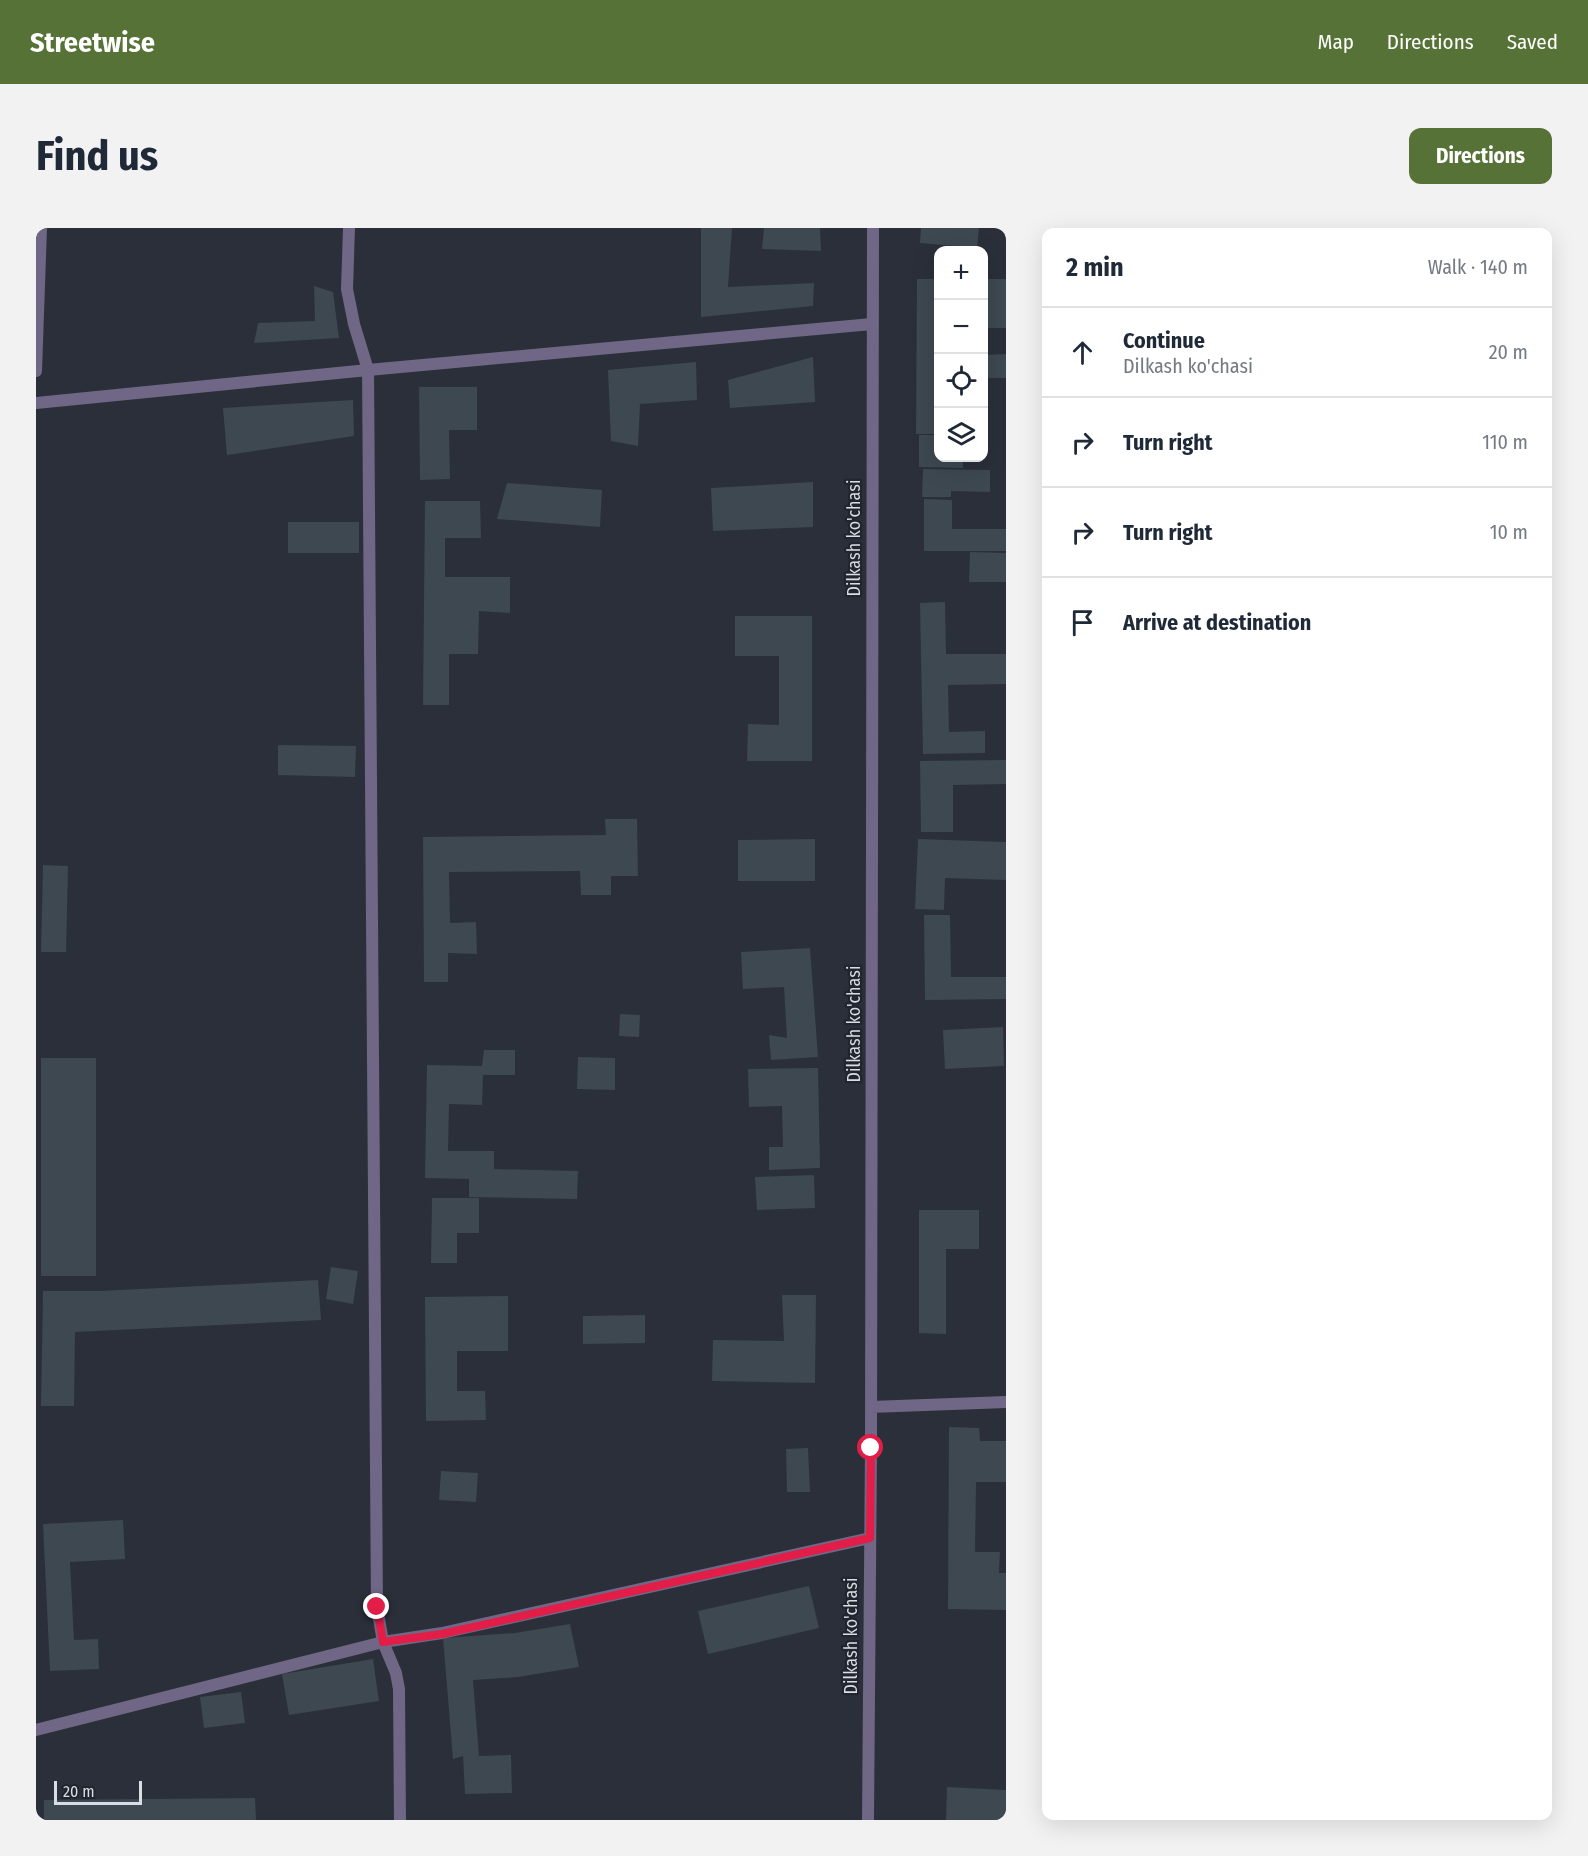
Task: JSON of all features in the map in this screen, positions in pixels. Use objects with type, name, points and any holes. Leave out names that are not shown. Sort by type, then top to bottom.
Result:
[{"type":"street","points":[[36,371],[41,228]]},
{"type":"street","points":[[349,228],[347,289],[354,324],[369,370],[377,1607],[383,1642],[396,1673],[399,1689],[400,1820]]},
{"type":"street","name":"Dilkash ko'chasi","points":[[868,1820],[872,1407],[873,228]]},
{"type":"street","points":[[36,403],[872,324]]},
{"type":"street","points":[[872,1407],[1006,1402]]},
{"type":"street","points":[[36,1730],[383,1642],[442,1634],[870,1538]]},
{"type":"building","points":[[701,228],[732,228],[728,287],[814,283],[813,306],[701,317]]},
{"type":"building","points":[[764,228],[820,228],[821,251],[762,249]]},
{"type":"building","points":[[921,228],[979,228],[977,246],[920,243]]},
{"type":"building","points":[[917,279],[934,279],[934,434],[916,434]]},
{"type":"building","points":[[988,279],[1006,279],[1006,328],[988,328]]},
{"type":"building","points":[[314,286],[333,292],[339,338],[254,343],[258,323],[315,321]]},
{"type":"building","points":[[1006,354],[1006,378],[988,378],[988,355]]},
{"type":"building","points":[[813,357],[815,402],[730,408],[728,380]]},
{"type":"building","points":[[696,362],[697,400],[640,404],[638,446],[611,441],[608,370]]},
{"type":"building","points":[[419,387],[477,387],[477,430],[449,430],[450,479],[420,480]]},
{"type":"building","points":[[353,400],[354,436],[227,455],[223,408]]},
{"type":"building","points":[[919,435],[934,435],[934,462],[963,462],[963,468],[919,467]]},
{"type":"building","points":[[923,469],[990,470],[990,492],[951,491],[951,497],[922,497]]},
{"type":"building","points":[[813,482],[813,527],[713,531],[711,488]]},
{"type":"building","points":[[507,483],[602,490],[600,527],[497,519]]},
{"type":"building","points":[[924,499],[952,500],[952,529],[1006,529],[1006,551],[924,551]]},
{"type":"building","points":[[425,501],[480,501],[481,538],[445,538],[445,577],[510,577],[510,613],[479,611],[478,654],[449,654],[449,705],[423,705]]},
{"type":"building","points":[[288,522],[359,522],[359,553],[288,553]]},
{"type":"building","points":[[970,552],[1006,553],[1006,582],[969,582]]},
{"type":"building","points":[[945,602],[946,654],[1006,654],[1006,684],[948,685],[949,732],[985,731],[985,753],[923,754],[920,603]]},
{"type":"building","points":[[735,616],[812,616],[812,761],[747,761],[748,724],[779,725],[779,656],[735,656]]},
{"type":"building","points":[[278,745],[356,746],[355,777],[278,775]]},
{"type":"building","points":[[1006,760],[1006,784],[953,785],[953,832],[921,832],[920,761]]},
{"type":"building","points":[[605,819],[637,819],[638,876],[611,876],[611,895],[581,895],[580,871],[449,872],[450,923],[476,922],[477,954],[448,953],[448,982],[424,982],[423,837],[606,835]]},
{"type":"building","points":[[815,839],[815,881],[738,881],[738,840]]},
{"type":"building","points":[[918,839],[1006,842],[1006,880],[945,878],[944,910],[915,909]]},
{"type":"building","points":[[43,865],[68,866],[66,952],[41,952]]},
{"type":"building","points":[[924,915],[950,915],[951,977],[1006,977],[1006,999],[925,1000]]},
{"type":"building","points":[[810,948],[818,1057],[771,1060],[769,1035],[787,1038],[784,987],[743,989],[741,952]]},
{"type":"building","points":[[620,1014],[640,1015],[639,1037],[619,1036]]},
{"type":"building","points":[[1003,1027],[1004,1066],[945,1069],[943,1030]]},
{"type":"building","points":[[484,1050],[515,1050],[515,1075],[483,1075],[482,1105],[449,1104],[448,1151],[494,1151],[494,1169],[578,1171],[577,1199],[469,1197],[469,1179],[425,1178],[427,1065],[482,1066]]},
{"type":"building","points":[[578,1057],[615,1058],[615,1090],[577,1089]]},
{"type":"building","points":[[41,1058],[96,1058],[96,1276],[41,1276]]},
{"type":"building","points":[[818,1068],[820,1168],[769,1170],[769,1147],[783,1147],[782,1106],[749,1107],[748,1069]]},
{"type":"building","points":[[814,1175],[815,1208],[757,1210],[755,1177]]},
{"type":"building","points":[[432,1198],[479,1198],[479,1233],[457,1233],[457,1263],[431,1263]]},
{"type":"building","points":[[919,1210],[979,1210],[979,1249],[946,1249],[946,1334],[919,1333]]},
{"type":"building","points":[[331,1267],[358,1271],[353,1304],[326,1299]]},
{"type":"building","points":[[318,1280],[321,1320],[75,1332],[74,1406],[41,1406],[43,1291],[100,1291]]},
{"type":"building","points":[[782,1295],[816,1295],[815,1383],[712,1381],[713,1340],[784,1341]]},
{"type":"building","points":[[508,1296],[508,1351],[457,1351],[457,1391],[485,1391],[486,1420],[426,1421],[425,1297]]},
{"type":"building","points":[[645,1315],[645,1343],[583,1344],[583,1316]]},
{"type":"building","points":[[949,1427],[979,1428],[980,1441],[1006,1441],[1006,1482],[976,1482],[975,1552],[1000,1552],[999,1573],[1006,1573],[1006,1610],[948,1609]]},
{"type":"building","points":[[808,1448],[810,1492],[787,1492],[786,1449]]},
{"type":"building","points":[[441,1471],[478,1473],[476,1502],[439,1500]]},
{"type":"building","points":[[123,1520],[125,1559],[70,1562],[74,1640],[98,1639],[99,1669],[50,1671],[43,1524]]},
{"type":"building","points":[[809,1586],[819,1628],[708,1654],[698,1611]]},
{"type":"building","points":[[570,1624],[579,1667],[518,1677],[473,1680],[479,1756],[511,1755],[512,1793],[465,1794],[463,1756],[453,1759],[443,1638],[515,1633]]},
{"type":"building","points":[[373,1659],[379,1701],[289,1715],[282,1674]]},
{"type":"building","points":[[241,1692],[245,1723],[204,1728],[200,1697]]},
{"type":"building","points":[[947,1787],[1006,1790],[1006,1820],[946,1820]]},
{"type":"building","points":[[255,1798],[256,1820],[44,1820],[44,1800]]},
{"type":"route","points":[[377,1607],[383,1642],[442,1634],[870,1538],[871,1448]]}]
